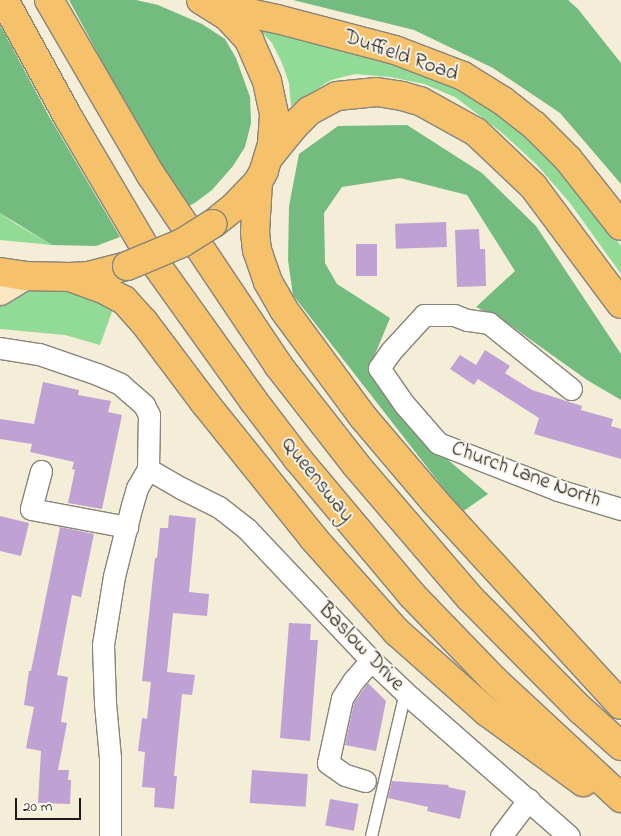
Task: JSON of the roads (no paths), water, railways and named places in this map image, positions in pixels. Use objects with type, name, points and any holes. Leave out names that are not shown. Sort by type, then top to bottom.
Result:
[{"type":"main road","name":"Queensway","points":[[4,0],[68,117],[150,256],[296,458],[412,595],[493,679],[621,798]]},
{"type":"main road","name":"Queensway","points":[[49,0],[151,175],[278,366],[356,465],[470,598],[581,710],[621,746]]},
{"type":"main road","points":[[13,274],[70,278],[108,272],[128,266],[182,243],[213,224],[234,207],[258,182],[269,157],[272,144],[274,115],[267,81],[248,40],[227,16],[207,2]]},
{"type":"main road","name":"Duffield Road","points":[[207,2],[394,50],[463,76],[503,101],[534,125],[568,159],[621,226]]},
{"type":"main road","name":"Duffield Road","points":[[269,157],[293,126],[309,111],[337,96],[378,92],[420,101],[476,132],[533,186],[621,304]]},
{"type":"main road","points":[[258,182],[255,232],[257,250],[268,282],[284,310],[363,417],[435,502],[621,705]]},
{"type":"main road","points":[[70,278],[101,288],[124,300],[144,322],[204,402],[314,539],[396,632],[487,712],[621,808]]},
{"type":"street","points":[[0,291],[13,274]]},
{"type":"street","name":"Church Lane North","points":[[571,389],[489,323],[454,315],[424,315],[391,351],[379,368],[404,404],[438,443],[558,490],[621,509]]},
{"type":"street","points":[[0,348],[39,354],[61,360],[120,384],[144,405],[148,415],[148,468],[137,488],[114,576],[103,645],[105,703],[110,758],[110,836]]},
{"type":"street","name":"Baslow Drive","points":[[148,468],[180,488],[219,507],[247,529],[371,660],[484,763],[529,799],[569,836]]},
{"type":"street","points":[[41,471],[31,508],[127,527]]},
{"type":"street","points":[[366,781],[345,776],[322,763],[342,698],[353,681],[371,660]]},
{"type":"street","points":[[501,836],[529,799]]},
{"type":"lane","points":[[371,836],[405,692]]}]
